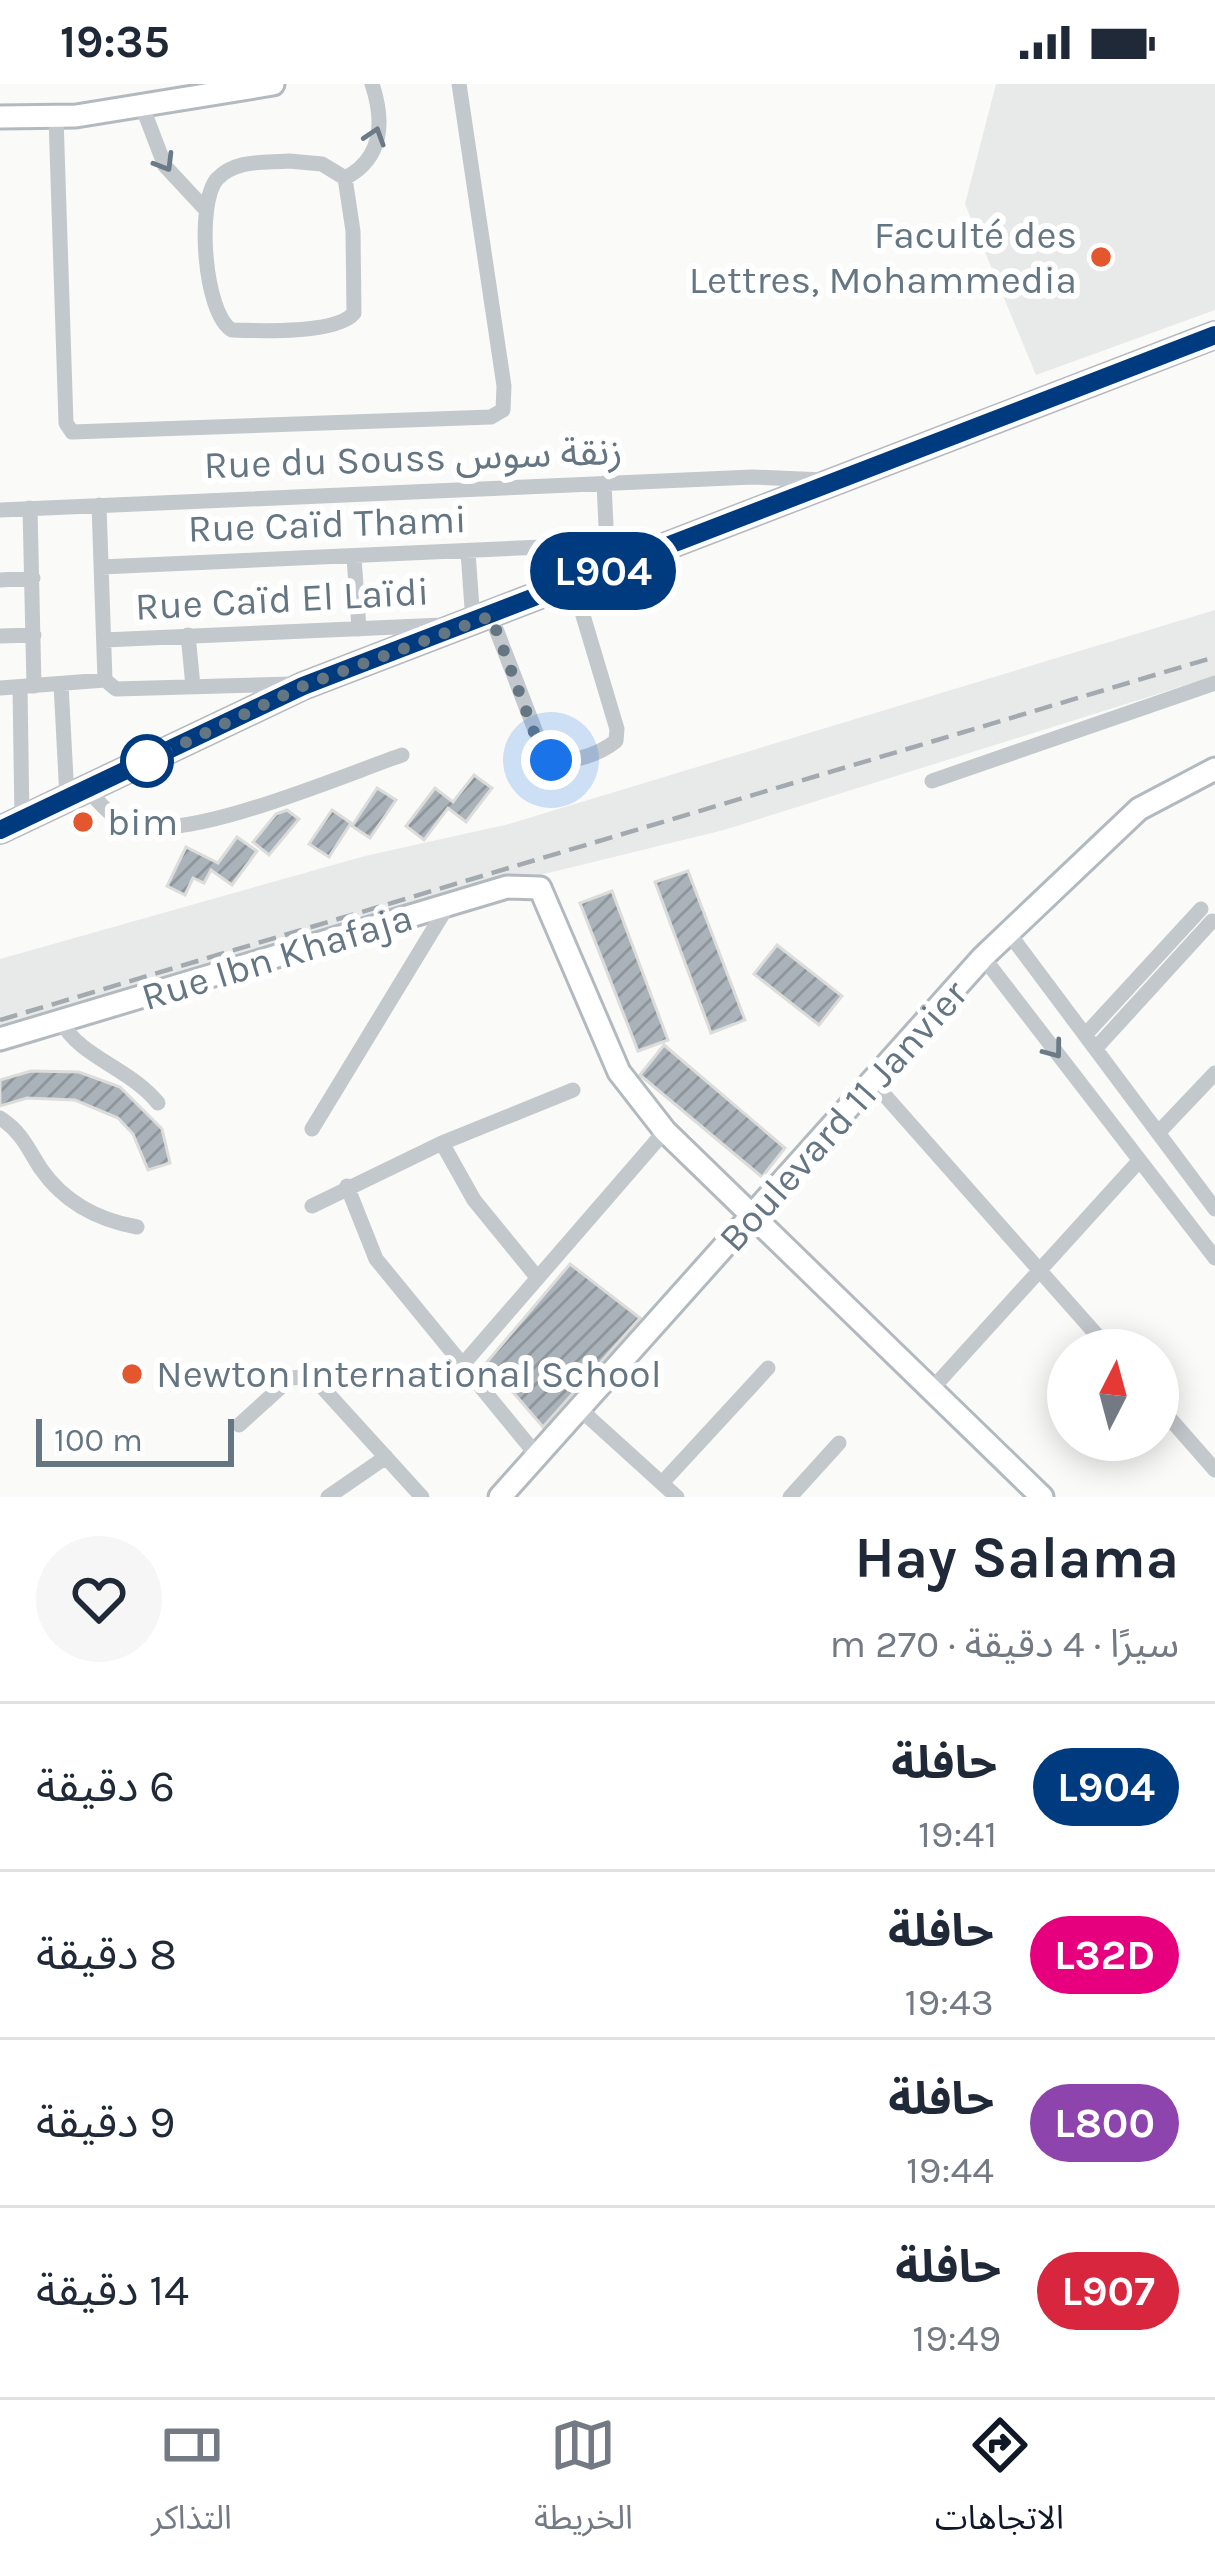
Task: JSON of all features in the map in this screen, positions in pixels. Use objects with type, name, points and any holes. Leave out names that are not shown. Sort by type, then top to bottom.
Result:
[{"type":"main road","points":[[11,825],[303,686],[573,582],[612,557],[760,508],[1215,334]]},
{"type":"street","points":[[0,117],[56,117],[273,84]]},
{"type":"street","points":[[345,178],[358,170],[381,134],[382,111],[372,84]]},
{"type":"street","points":[[56,117],[66,422],[72,433],[491,417],[503,410],[505,386],[459,84]]},
{"type":"street","points":[[142,106],[165,166],[206,209]]},
{"type":"street","points":[[310,162],[345,178],[355,309],[344,323],[239,330],[221,323],[211,292],[206,209],[215,182],[245,164],[310,162]]},
{"type":"street","points":[[753,477],[760,508]]},
{"type":"street","name":"Rue du Souss زنقة سوس","points":[[0,510],[753,477],[829,481]]},
{"type":"street","points":[[604,483],[612,557]]},
{"type":"street","points":[[98,505],[105,680]]},
{"type":"street","points":[[11,825],[34,635],[30,508]]},
{"type":"street","points":[[468,552],[476,621],[545,756],[567,761],[616,742],[617,729],[573,582]]},
{"type":"street","name":"Rue Caïd Thami","points":[[101,567],[468,552],[612,557]]},
{"type":"street","points":[[354,557],[358,629]]},
{"type":"street","points":[[0,580],[33,578]]},
{"type":"street","name":"Rue Caïd El Laïdi","points":[[104,640],[476,621]]},
{"type":"street","points":[[0,636],[34,635]]},
{"type":"street","points":[[188,635],[193,686]]},
{"type":"street","points":[[0,688],[105,680],[116,689],[303,686]]},
{"type":"street","points":[[932,781],[1215,683]]},
{"type":"street","points":[[61,685],[77,794],[120,821],[156,828],[182,825],[402,755]]},
{"type":"street","points":[[0,746],[19,745]]},
{"type":"street","name":"Boulevard 11 Janvier","points":[[500,1497],[582,1412],[983,957],[1138,809],[1215,769]]},
{"type":"street","name":"Rue Ibn Khafaja","points":[[0,1039],[523,883],[540,888],[549,899],[619,1072],[665,1131]]},
{"type":"street","points":[[1091,1041],[1210,917],[1204,901],[1215,896]]},
{"type":"street","points":[[312,1129],[447,907]]},
{"type":"street","points":[[1008,932],[1215,1209]]},
{"type":"street","points":[[983,957],[1215,1258]]},
{"type":"street","points":[[62,1021],[78,1045],[124,1069],[158,1103]]},
{"type":"street","points":[[1158,1132],[1215,1073]]},
{"type":"street","points":[[873,1082],[1091,1329]]},
{"type":"street","points":[[312,1206],[442,1143],[573,1090]]},
{"type":"street","points":[[0,1118],[23,1137],[42,1169],[69,1199],[94,1215],[137,1227]]},
{"type":"street","points":[[465,1363],[665,1131],[1042,1497]]},
{"type":"street","points":[[442,1143],[474,1200],[536,1276]]},
{"type":"street","points":[[931,1390],[1139,1161]]},
{"type":"street","points":[[347,1186],[376,1259],[539,1458]]},
{"type":"street","points":[[662,1483],[768,1368]]},
{"type":"street","points":[[239,1424],[291,1378],[312,1376],[422,1497]]},
{"type":"street","points":[[582,1412],[677,1497]]},
{"type":"street","points":[[1179,1429],[1215,1470]]},
{"type":"street","points":[[790,1497],[839,1443]]},
{"type":"street","points":[[328,1497],[386,1457]]},
{"type":"shaded area","name":"Faculté des Lettres, Mohammedia","points":[[996,84],[1215,84],[1215,310],[1036,375],[965,204]]},
{"type":"shaded area","points":[[1215,610],[1215,676],[724,830],[540,875],[0,1035],[0,959],[365,856],[509,824]]},
{"type":"building","points":[[474,775],[492,788],[466,822],[448,808],[424,840],[406,826],[435,788],[453,802]]},
{"type":"building","points":[[377,788],[396,800],[370,838],[352,826]]},
{"type":"building","points":[[287,810],[299,819],[269,855],[253,842],[276,814]]},
{"type":"building","points":[[332,810],[351,823],[329,857],[309,844]]},
{"type":"building","points":[[237,837],[257,851],[232,885],[211,870],[204,883],[193,878],[185,895],[167,886],[186,847],[218,863]]},
{"type":"building","points":[[688,871],[745,1020],[711,1033],[655,882]]},
{"type":"building","points":[[612,891],[668,1040],[638,1051],[580,903]]},
{"type":"building","points":[[777,945],[842,996],[819,1025],[754,974]]},
{"type":"building","points":[[664,1045],[785,1148],[762,1177],[640,1075]]},
{"type":"building","points":[[31,1071],[79,1072],[120,1087],[162,1129],[170,1163],[148,1170],[133,1134],[118,1118],[75,1100],[27,1098],[0,1106],[0,1080]]},
{"type":"building","points":[[570,1264],[640,1318],[543,1427],[487,1362]]},
{"type":"railway","points":[[0,1020],[1215,657]]},
{"type":"bus line","name":"L904","points":[[0,830],[303,686],[1215,335]]},
{"type":"place","name":"Faculté des Lettres, Mohammedia","points":[[1101,257]]},
{"type":"place","name":"bim","points":[[83,822]]},
{"type":"place","name":"Newton International School","points":[[132,1374]]},
{"type":"route","points":[[147,761],[303,686],[491,616],[541,751],[551,760]]}]
